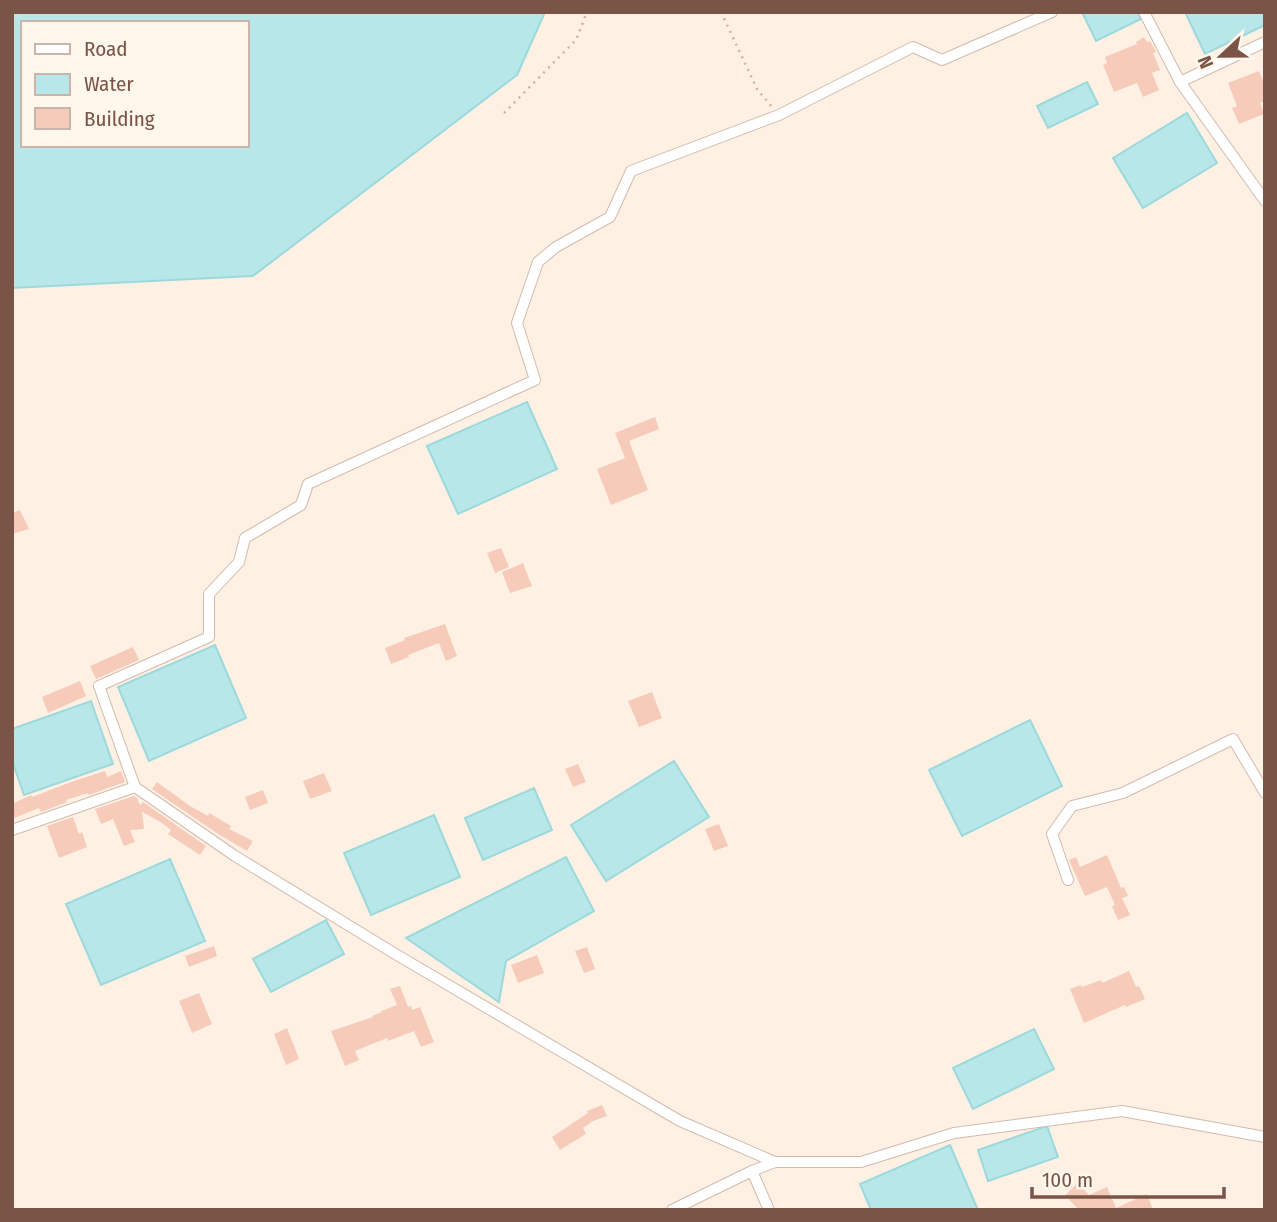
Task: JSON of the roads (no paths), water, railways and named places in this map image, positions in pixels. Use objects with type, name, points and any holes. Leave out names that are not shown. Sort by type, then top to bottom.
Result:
[{"type":"street","points":[[775,1162],[680,1121],[644,1100],[235,856],[135,787],[99,686],[209,637],[209,594],[239,562],[245,538],[300,505],[308,484],[535,380],[517,323],[538,262],[556,247],[610,217],[631,171],[779,115],[913,47],[942,60],[1052,12]]},
{"type":"street","points":[[1144,12],[1180,82],[1265,201]]},
{"type":"street","points":[[1180,82],[1265,42]]},
{"type":"street","points":[[1068,880],[1052,834],[1072,806],[1123,793],[1233,738],[1265,793]]},
{"type":"street","points":[[12,830],[135,787]]},
{"type":"street","points":[[672,1210],[775,1162],[861,1162],[954,1133],[1122,1111],[1265,1137]]},
{"type":"street","points":[[752,1171],[769,1210]]},
{"type":"water","points":[[12,12],[545,12],[517,75],[253,276],[12,288]]},
{"type":"water","points":[[1082,12],[1138,12],[1141,19],[1096,41]]},
{"type":"water","points":[[1185,12],[1265,12],[1265,25],[1205,54]]},
{"type":"water","points":[[1087,82],[1098,104],[1048,128],[1037,106]]},
{"type":"water","points":[[1187,113],[1217,163],[1143,208],[1113,158]]},
{"type":"water","points":[[527,402],[557,469],[458,514],[427,446]]},
{"type":"water","points":[[215,645],[246,718],[149,761],[118,687]]},
{"type":"water","points":[[91,701],[113,764],[24,795],[12,761],[12,729]]},
{"type":"water","points":[[1030,720],[1062,786],[962,836],[929,770]]},
{"type":"water","points":[[674,761],[709,817],[606,881],[571,825]]},
{"type":"water","points":[[534,788],[552,830],[483,860],[465,818]]},
{"type":"water","points":[[434,815],[460,877],[371,915],[344,853]]},
{"type":"water","points":[[566,857],[594,911],[506,961],[499,1002],[406,938]]},
{"type":"water","points":[[170,859],[205,941],[101,985],[66,904]]},
{"type":"water","points":[[326,920],[344,954],[271,992],[253,959]]},
{"type":"water","points":[[1034,1029],[1054,1069],[973,1109],[953,1068]]},
{"type":"water","points":[[1047,1126],[1058,1157],[988,1181],[978,1150]]},
{"type":"water","points":[[950,1145],[978,1210],[871,1210],[860,1184]]}]
